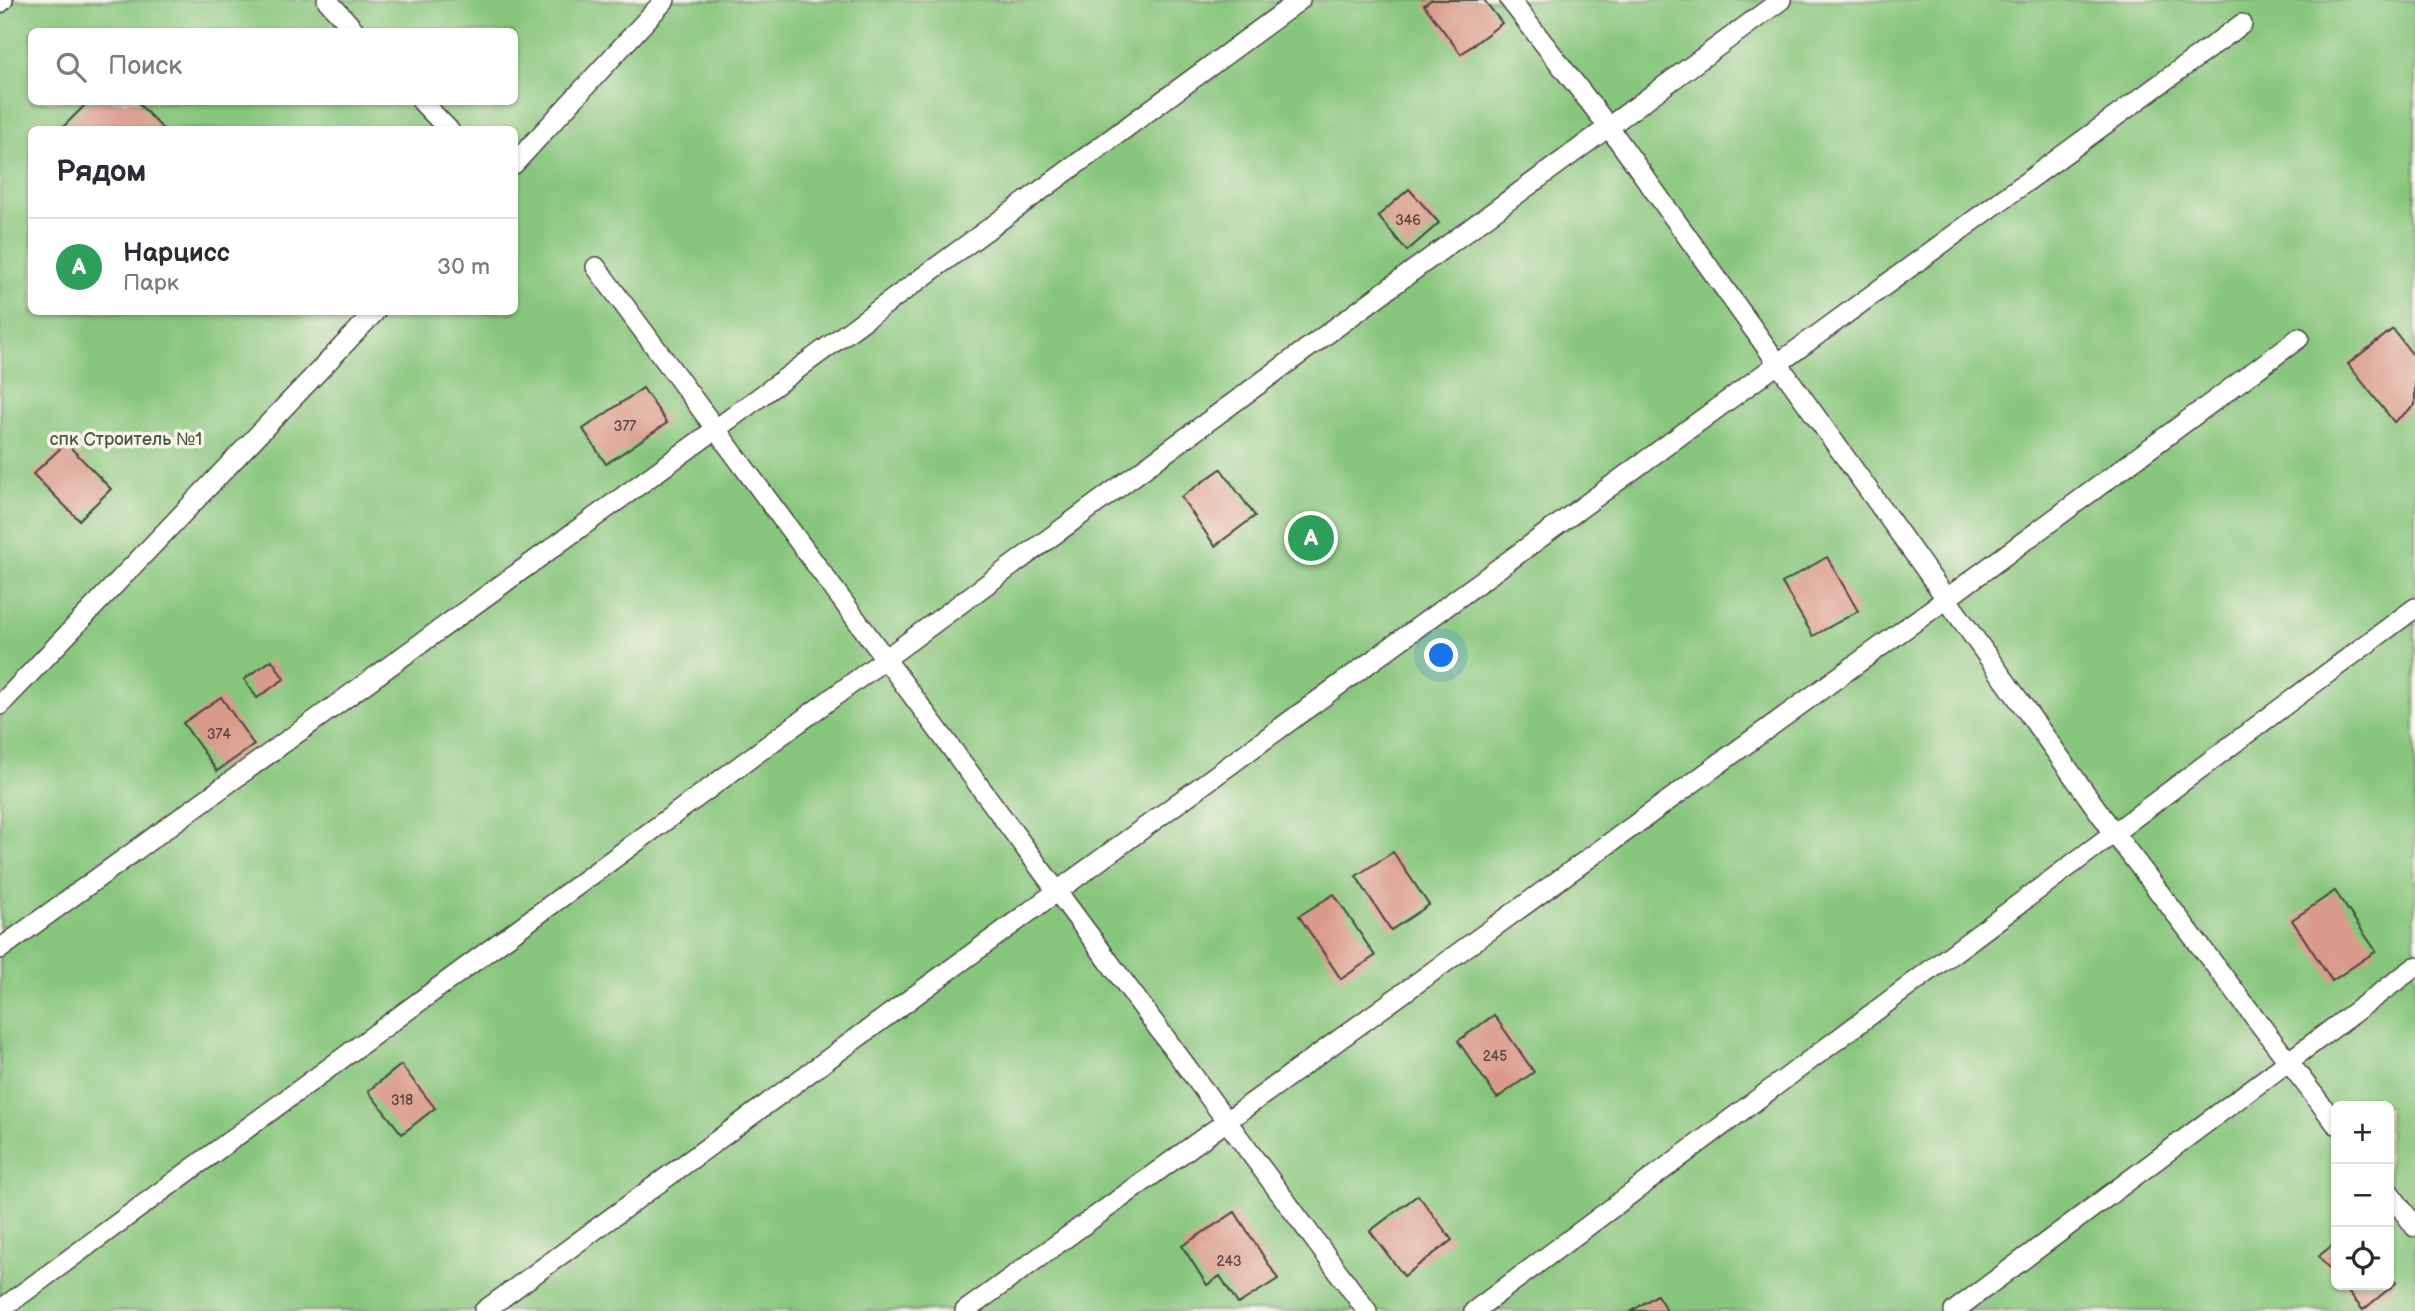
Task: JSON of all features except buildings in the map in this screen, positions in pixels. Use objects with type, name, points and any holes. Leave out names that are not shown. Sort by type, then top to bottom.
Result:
[{"type":"lane","points":[[327,0],[352,28]]},
{"type":"lane","points":[[518,160],[665,0]]},
{"type":"lane","points":[[0,949],[716,429],[1300,0]]},
{"type":"lane","points":[[1510,0],[1608,126],[2114,833],[2331,1117]]},
{"type":"lane","points":[[0,1310],[1781,0]]},
{"type":"lane","points":[[484,1311],[2242,24]]},
{"type":"lane","points":[[425,105],[445,126]]},
{"type":"lane","points":[[596,267],[1367,1311]]},
{"type":"lane","points":[[0,705],[372,315]]},
{"type":"lane","points":[[965,1311],[1946,599],[2299,338]]},
{"type":"lane","points":[[1474,1311],[2415,608]]},
{"type":"lane","points":[[1954,1311],[2415,967]]},
{"type":"lane","points":[[2394,1199],[2415,1227]]},
{"type":"green space","name":"спк Строитель №1","points":[[0,0],[2415,0],[2415,1311],[0,1311]]},
{"type":"place","name":"Нарцисс","points":[[1311,538]]}]
